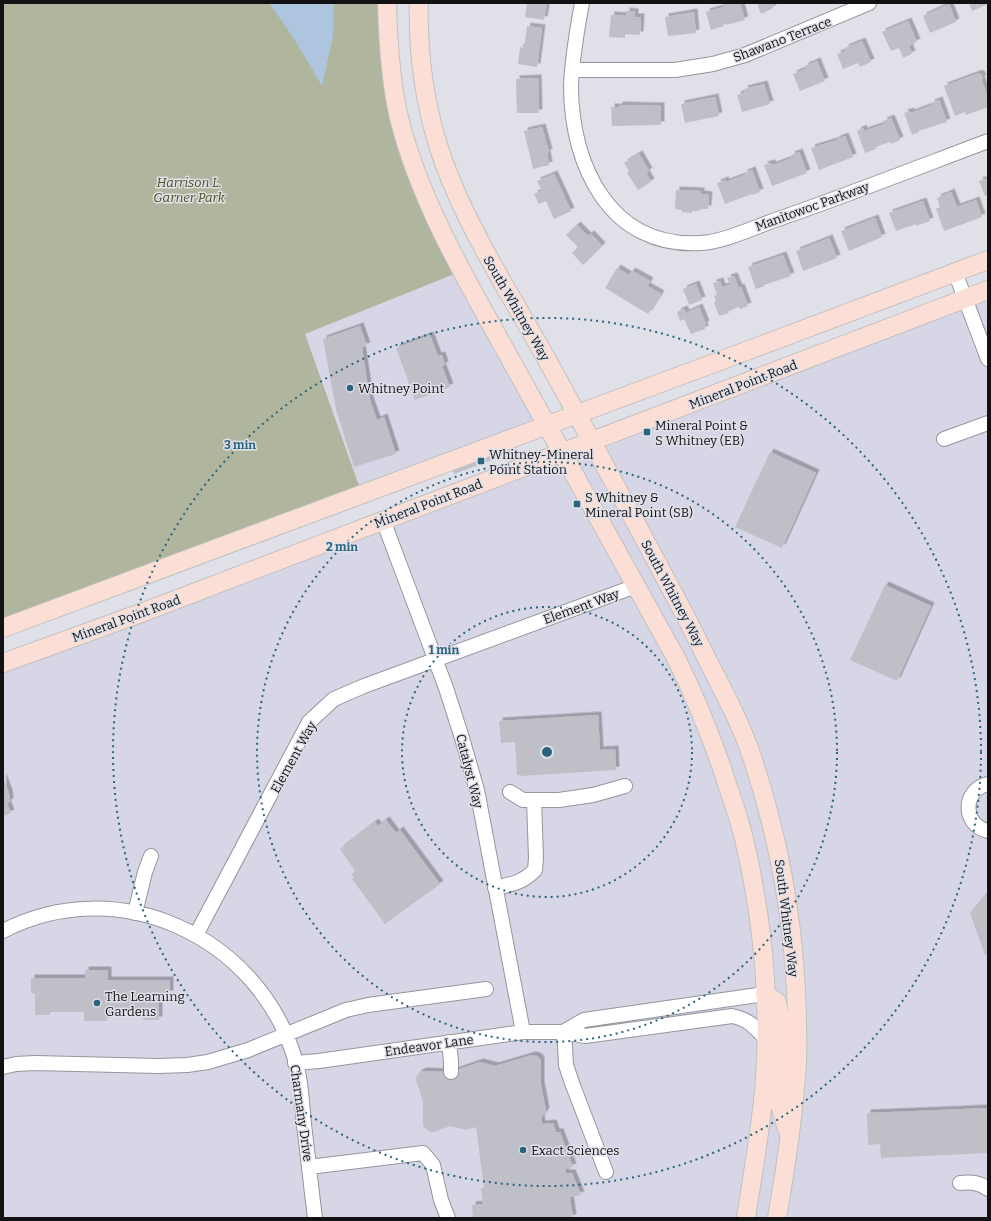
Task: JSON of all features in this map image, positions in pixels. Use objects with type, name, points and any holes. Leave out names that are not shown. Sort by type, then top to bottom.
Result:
[{"type":"main road","points":[[387,3],[387,28],[391,70],[400,121],[414,168],[428,202],[462,271],[676,658],[696,699],[716,749],[732,796],[744,838],[764,956],[766,1059],[762,1108],[746,1218]]},
{"type":"main road","name":"South Whitney Way","points":[[419,3],[418,17],[422,73],[443,162],[489,260],[578,414],[686,617],[734,712],[751,754],[767,807],[786,893],[795,960],[797,1010],[797,1060],[790,1140],[777,1218]]},
{"type":"main road","points":[[3,628],[548,426],[988,260]]},
{"type":"main road","name":"Mineral Point Road","points":[[3,663],[141,613],[988,290]]},
{"type":"main road","points":[[765,994],[778,1002],[781,1028],[778,1095],[790,1140]]},
{"type":"street","name":"Manitowoc Parkway","points":[[582,3],[572,70],[573,114],[579,143],[590,177],[605,202],[627,224],[648,235],[669,242],[714,242],[988,141]]},
{"type":"street","name":"Shawano Terrace","points":[[572,70],[675,70],[713,64],[745,55],[869,3]]},
{"type":"street","points":[[955,272],[988,359]]},
{"type":"street","points":[[944,439],[988,424]]},
{"type":"street","name":"Catalyst Way","points":[[383,520],[435,660],[462,738],[477,790],[523,1032]]},
{"type":"street","name":"Element Way","points":[[196,935],[309,722],[334,699],[364,686],[636,586]]},
{"type":"street","points":[[988,784],[983,785],[976,790],[971,796],[968,804],[968,812],[971,820],[977,826],[988,830]]},
{"type":"street","points":[[510,792],[523,800],[559,800],[593,795],[624,786]]},
{"type":"street","points":[[495,888],[512,885],[526,878],[535,870],[534,800]]},
{"type":"street","points":[[135,913],[145,872],[151,856]]},
{"type":"street","name":"Charmany Drive","points":[[3,931],[29,919],[70,909],[110,909],[135,913],[174,924],[196,935],[215,947],[231,960],[254,983],[273,1010],[286,1035],[295,1063],[301,1092],[314,1218]]},
{"type":"street","points":[[3,1067],[16,1064],[35,1063],[158,1066],[187,1065],[208,1062],[234,1055],[346,1010],[368,1005],[486,990]]},
{"type":"street","name":"Endeavor Lane","points":[[563,1032],[584,1020],[765,994]]},
{"type":"street","name":"Endeavor Lane","points":[[295,1063],[319,1061],[523,1032],[563,1032],[585,1036],[732,1016],[744,1019],[766,1039]]},
{"type":"street","points":[[563,1032],[566,1065],[606,1172]]},
{"type":"street","points":[[449,1042],[451,1072]]},
{"type":"street","points":[[309,1167],[423,1153],[433,1165],[441,1200],[448,1218]]},
{"type":"street","points":[[960,1183],[973,1182],[984,1185],[988,1189]]},
{"type":"shaded area","points":[[462,271],[548,426],[365,494],[358,483],[305,334]]},
{"type":"shaded area","points":[[988,290],[988,1218],[3,1218],[3,663]]},
{"type":"green space","name":"Harrison L. Garner Park","points":[[3,3],[387,3],[400,121],[462,271],[305,334],[358,483],[365,494],[3,628]]},
{"type":"water","points":[[269,3],[334,3],[333,36],[322,86],[293,37]]},
{"type":"building","points":[[527,3],[547,3],[544,20],[525,17]]},
{"type":"building","points":[[723,3],[740,3],[745,20],[726,25],[726,23],[723,24],[724,26],[711,30],[706,12],[724,7]]},
{"type":"building","points":[[757,3],[777,3],[772,5],[773,8],[761,14]]},
{"type":"building","points":[[969,3],[988,3],[988,4],[972,11]]},
{"type":"building","points":[[949,4],[956,22],[930,33],[923,16]]},
{"type":"building","points":[[626,11],[635,12],[635,17],[641,17],[640,35],[625,34],[625,38],[609,37],[611,15],[626,16]]},
{"type":"building","points":[[694,12],[696,33],[668,36],[665,17]]},
{"type":"building","points":[[908,21],[917,42],[909,46],[912,54],[903,58],[899,48],[891,51],[882,32]]},
{"type":"building","points":[[527,26],[542,28],[537,67],[518,64],[520,47],[524,48]]},
{"type":"building","points":[[862,41],[871,62],[860,67],[858,63],[843,69],[837,54],[846,51],[845,48]]},
{"type":"building","points":[[817,61],[825,81],[800,91],[793,74],[805,69],[805,66]]},
{"type":"building","points":[[979,73],[983,78],[981,79],[988,97],[988,107],[966,115],[965,112],[955,116],[944,86]]},
{"type":"building","points":[[538,78],[539,113],[517,113],[516,79]]},
{"type":"building","points":[[764,84],[770,104],[742,112],[737,95],[745,92],[744,89]]},
{"type":"building","points":[[715,97],[719,116],[685,123],[681,104]]},
{"type":"building","points":[[939,100],[947,122],[918,131],[919,132],[912,135],[904,113],[911,111],[911,113],[932,105],[931,103]]},
{"type":"building","points":[[619,105],[661,106],[661,125],[612,126],[611,107],[619,107]]},
{"type":"building","points":[[891,118],[900,140],[891,144],[890,142],[875,147],[876,149],[865,153],[857,131],[863,128],[864,131],[885,124],[883,121]]},
{"type":"building","points":[[542,127],[549,152],[547,153],[549,165],[533,169],[524,131]]},
{"type":"building","points":[[845,136],[853,157],[819,170],[811,148]]},
{"type":"building","points":[[799,152],[807,173],[772,186],[764,165],[771,163],[773,165],[792,158],[791,155]]},
{"type":"building","points":[[639,154],[649,171],[646,173],[651,182],[638,190],[627,173],[629,171],[624,163]]},
{"type":"building","points":[[752,170],[760,192],[725,204],[717,183],[725,180],[726,182],[745,175],[744,173]]},
{"type":"building","points":[[554,174],[571,211],[554,219],[546,201],[539,204],[534,194],[542,191],[537,181]]},
{"type":"building","points":[[988,178],[988,195],[985,196],[979,181]]},
{"type":"building","points":[[676,190],[701,191],[701,194],[709,195],[708,209],[692,211],[692,213],[682,212],[682,210],[675,209]]},
{"type":"building","points":[[951,192],[957,207],[976,200],[982,217],[944,231],[936,209],[940,207],[937,198]]},
{"type":"building","points":[[923,201],[930,221],[896,231],[889,213]]},
{"type":"building","points":[[875,218],[882,237],[849,251],[841,231]]},
{"type":"building","points":[[577,225],[588,236],[591,234],[602,246],[583,265],[572,253],[578,247],[566,235]]},
{"type":"building","points":[[829,238],[837,258],[803,271],[796,251]]},
{"type":"building","points":[[783,255],[791,276],[756,289],[748,267]]},
{"type":"building","points":[[617,268],[629,275],[632,271],[650,281],[647,286],[661,294],[648,314],[605,288]]},
{"type":"building","points":[[734,276],[739,288],[741,287],[748,306],[740,309],[739,307],[728,311],[729,313],[719,316],[714,303],[716,302],[714,296],[717,295],[713,283],[720,281],[722,287],[730,285],[727,278]]},
{"type":"building","points":[[696,284],[702,300],[689,305],[683,289]]},
{"type":"building","points":[[699,307],[706,324],[704,325],[705,329],[691,334],[684,319],[680,321],[677,312],[684,309],[686,313]]},
{"type":"building","name":"Whitney Point","points":[[360,326],[367,346],[362,347],[370,400],[377,420],[384,417],[396,454],[354,467],[336,409],[323,339]]},
{"type":"building","points":[[430,335],[438,356],[442,355],[445,365],[442,366],[450,387],[415,400],[396,348]]},
{"type":"building","name":"Whitney-Mineral Point Station","points":[[508,447],[511,453],[454,474],[452,468]]},
{"type":"building","points":[[770,452],[816,473],[782,548],[735,527]]},
{"type":"building","points":[[885,585],[931,606],[897,681],[850,660]]},
{"type":"building","points":[[598,715],[600,750],[615,749],[616,770],[520,776],[517,775],[515,742],[501,743],[499,721]]},
{"type":"building","points":[[3,777],[9,793],[10,802],[7,803],[11,813],[3,816]]},
{"type":"building","points":[[386,820],[396,833],[400,830],[440,884],[385,924],[352,879],[354,878],[351,874],[355,871],[340,849],[375,822],[378,826]]},
{"type":"building","points":[[988,891],[988,954],[985,955],[970,913]]},
{"type":"building","name":"The Learning Gardens","points":[[85,970],[108,970],[108,980],[170,980],[170,994],[159,994],[159,1020],[143,1020],[143,1012],[107,1012],[107,1021],[84,1021],[84,1012],[50,1012],[50,1015],[35,1015],[35,994],[31,993],[31,978],[85,978]]},
{"type":"building","name":"Exact Sciences","points":[[532,1055],[537,1056],[541,1060],[541,1085],[546,1111],[541,1118],[542,1124],[553,1123],[556,1132],[560,1132],[573,1167],[566,1169],[566,1173],[572,1173],[581,1195],[570,1197],[573,1218],[473,1218],[472,1205],[483,1204],[481,1188],[484,1188],[476,1127],[466,1130],[450,1126],[434,1132],[430,1132],[425,1128],[423,1126],[423,1102],[416,1077],[423,1071],[451,1072],[480,1062],[495,1066]]},
{"type":"building","points":[[988,1108],[988,1153],[881,1158],[880,1144],[868,1145],[867,1113]]},
{"type":"place","name":"Whitney Point","points":[[350,388]]},
{"type":"place","name":"Mineral Point & S Whitney (EB)","points":[[647,432]]},
{"type":"place","name":"Whitney-Mineral Point Station","points":[[481,461]]},
{"type":"place","name":"S Whitney & Mineral Point (SB)","points":[[577,504]]},
{"type":"place","name":"The Learning Gardens","points":[[97,1003]]},
{"type":"place","name":"Exact Sciences","points":[[523,1150]]}]
